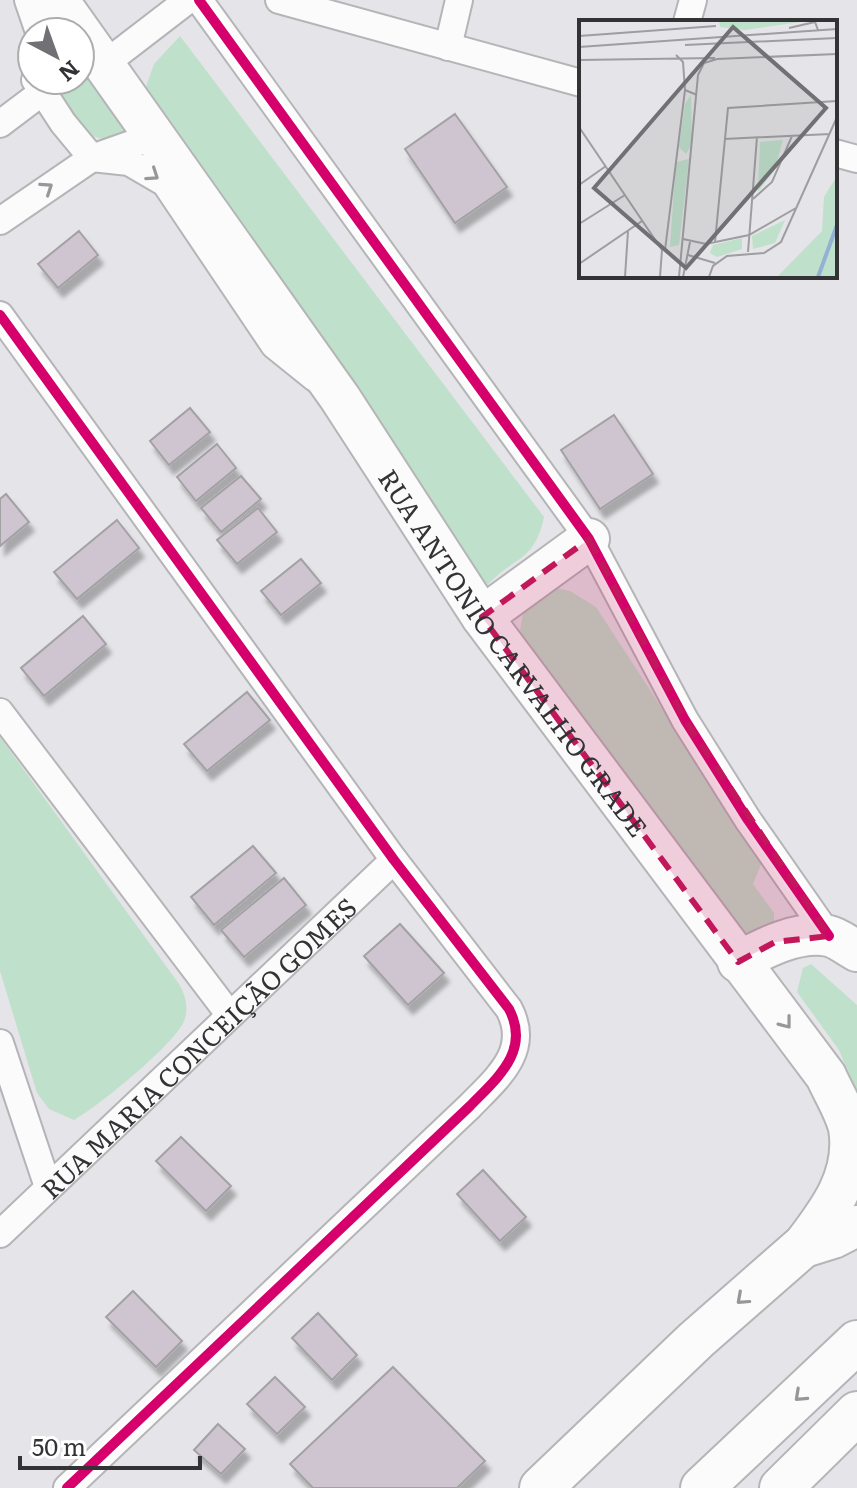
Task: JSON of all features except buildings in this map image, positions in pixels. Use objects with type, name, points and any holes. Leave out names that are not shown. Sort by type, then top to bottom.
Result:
[{"type":"highway","points":[[541,1488],[696,1340],[801,1248]]},
{"type":"highway","points":[[702,1488],[857,1342]]},
{"type":"highway","points":[[781,1488],[849,1425]]},
{"type":"main road","name":"RUA ANTONIO CARVALHO GRADE","points":[[96,51],[340,398],[482,617],[826,1076],[849,1128],[849,1169],[837,1200],[801,1248]]},
{"type":"main road","points":[[482,617],[589,539]]},
{"type":"main road","points":[[738,962],[775,942],[843,944]]},
{"type":"main road","points":[[801,1248],[857,1226]]},
{"type":"street","points":[[96,40],[188,0]]},
{"type":"street","points":[[199,0],[589,539],[685,720],[843,944]]},
{"type":"street","points":[[279,0],[579,82]]},
{"type":"street","points":[[448,47],[459,0]]},
{"type":"street","points":[[688,20],[693,0]]},
{"type":"street","points":[[0,124],[29,96]]},
{"type":"street","points":[[49,96],[92,158],[129,162],[165,183],[274,345],[340,398]]},
{"type":"street","points":[[1,217],[92,158],[157,135]]},
{"type":"street","points":[[837,154],[857,159]]},
{"type":"street","points":[[0,315],[394,860],[509,1009],[517,1035],[511,1060],[470,1106],[67,1488]]},
{"type":"street","points":[[0,712],[229,1014]]},
{"type":"street","name":"RUA MARIA CONCEIÇÃO GOMES","points":[[0,1234],[394,860]]},
{"type":"street","points":[[0,1043],[48,1187]]},
{"type":"highlighted area","points":[[589,539],[685,720],[829,936],[775,942],[738,962],[482,617]]},
{"type":"green space","points":[[180,36],[544,517],[540,532],[528,552],[486,587],[279,290],[229,204],[146,87],[154,64]]},
{"type":"green space","points":[[96,81],[134,131],[105,140],[84,133],[60,96],[96,96]]},
{"type":"green space","points":[[551,587],[570,591],[596,607],[762,862],[753,884],[774,913],[774,928],[751,936],[734,923],[526,653],[520,630],[525,603]]},
{"type":"green space","points":[[0,737],[179,984],[185,999],[184,1020],[174,1036],[132,1076],[74,1120],[49,1109],[37,1093],[0,971]]},
{"type":"green space","points":[[811,964],[857,1005],[857,1094],[839,1050],[797,992],[803,968]]},
{"type":"cycle path","points":[[199,0],[589,539],[685,720],[748,820],[829,936]]},
{"type":"cycle path","points":[[0,315],[394,860],[509,1009],[516,1038],[508,1063],[491,1085],[67,1488]]}]
